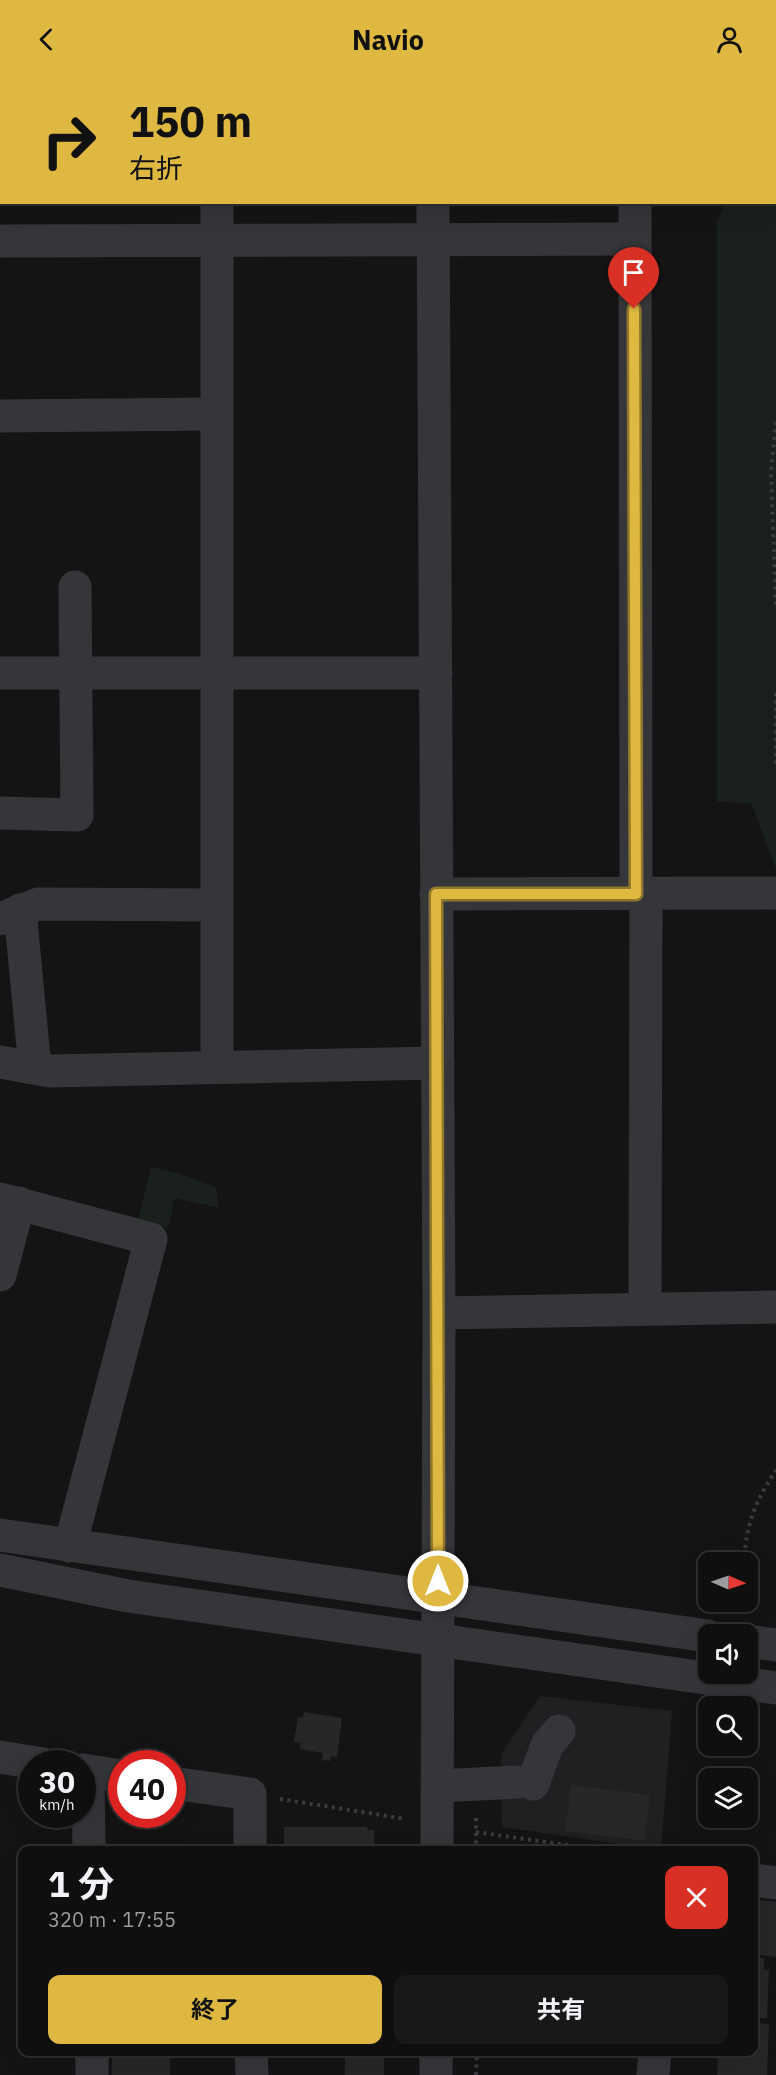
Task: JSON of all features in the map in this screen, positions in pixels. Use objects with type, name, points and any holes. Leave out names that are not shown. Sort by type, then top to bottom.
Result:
[{"type":"street","points":[[217,204],[217,1066]]},
{"type":"street","points":[[433,204],[439,1313],[437,1846]]},
{"type":"street","points":[[635,204],[645,1309]]},
{"type":"street","points":[[0,241],[634,239]]},
{"type":"street","points":[[0,416],[216,414]]},
{"type":"street","points":[[0,813],[77,815],[75,587]]},
{"type":"street","points":[[0,673],[436,673]]},
{"type":"street","points":[[436,894],[776,893]]},
{"type":"street","points":[[35,1068],[10,914],[38,904],[217,905]]},
{"type":"street","points":[[0,1062],[50,1071],[438,1063]]},
{"type":"street","points":[[0,1275],[10,1201],[151,1239],[70,1546]]},
{"type":"street","points":[[439,1313],[776,1307]]},
{"type":"street","points":[[0,1535],[698,1635]]},
{"type":"street","points":[[0,1570],[128,1596],[438,1642],[776,1688]]},
{"type":"street","points":[[758,1643],[776,1645]]},
{"type":"street","points":[[438,1786],[525,1783],[547,1745],[559,1731]]},
{"type":"street","points":[[0,1757],[18,1760]]},
{"type":"street","points":[[186,1785],[250,1794],[250,1846]]},
{"type":"street","points":[[88,1828],[89,1846]]},
{"type":"street","points":[[758,1881],[776,1883]]},
{"type":"street","points":[[92,2056],[92,2075]]},
{"type":"street","points":[[252,2056],[252,2075]]},
{"type":"street","points":[[436,2056],[436,2075]]},
{"type":"street","points":[[653,2075],[655,2056]]},
{"type":"path","points":[[776,422],[771,471],[776,606]]},
{"type":"path","points":[[776,693],[776,766]]},
{"type":"path","points":[[744,1552],[745,1535],[756,1502],[776,1470]]},
{"type":"path","points":[[250,1794],[411,1819]]},
{"type":"path","points":[[476,1832],[573,1846]]},
{"type":"path","points":[[476,2075],[477,2056]]},
{"type":"shaded area","points":[[724,204],[776,204],[776,869],[751,803],[717,802],[717,222]]},
{"type":"shaded area","points":[[151,1167],[181,1174],[216,1187],[219,1208],[175,1198],[168,1228],[138,1221]]},
{"type":"shaded area","points":[[540,1696],[672,1711],[661,1846],[633,1846],[502,1827],[501,1754]]},
{"type":"building","points":[[304,1712],[342,1718],[337,1757],[331,1756],[330,1761],[322,1760],[323,1753],[299,1749],[301,1743],[294,1742],[298,1717],[303,1718]]},
{"type":"building","points":[[571,1785],[650,1795],[644,1841],[565,1831]]},
{"type":"building","points":[[284,1827],[367,1827],[368,1830],[374,1830],[374,1846],[284,1846]]},
{"type":"building","points":[[758,1900],[776,1902],[776,1957],[758,1955]]},
{"type":"building","points":[[758,1957],[764,1958],[764,1970],[769,1970],[767,2018],[758,2018]]},
{"type":"building","points":[[758,2023],[769,2024],[767,2075],[717,2075],[718,2056],[758,2056]]},
{"type":"building","points":[[112,2056],[170,2056],[170,2075],[112,2075]]},
{"type":"building","points":[[345,2056],[384,2056],[384,2075],[345,2075]]},
{"type":"route","points":[[438,1581],[436,894],[636,894],[634,309]]}]
